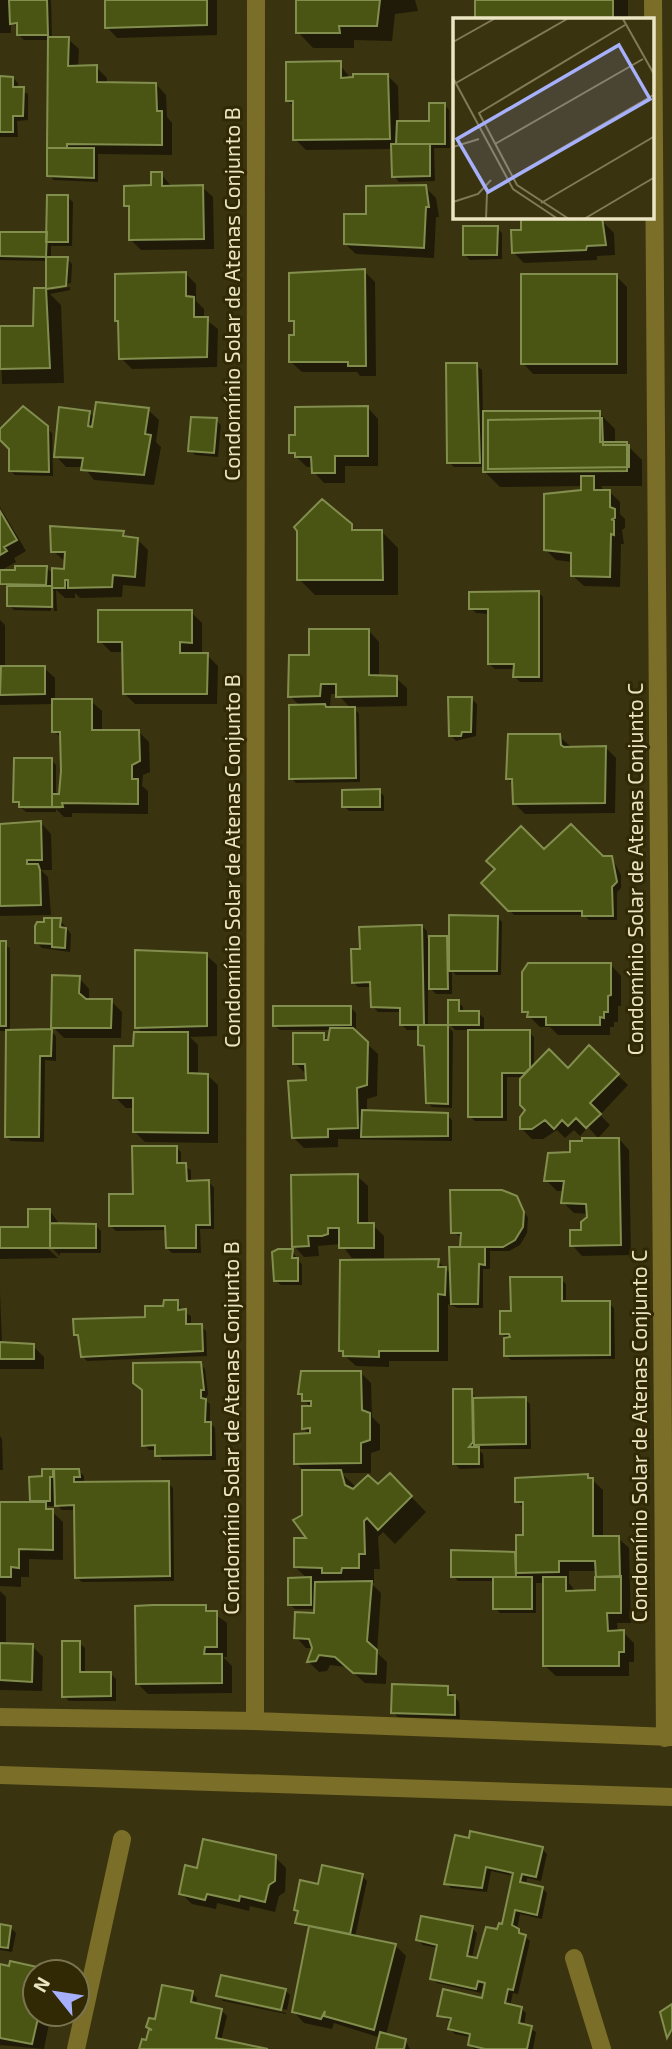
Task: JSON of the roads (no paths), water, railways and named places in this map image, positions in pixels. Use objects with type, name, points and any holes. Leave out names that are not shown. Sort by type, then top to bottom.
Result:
[{"type":"street","name":"Condomínio Solar de Atenas Conjunto B","points":[[255,1721],[256,0]]},
{"type":"street","name":"Condomínio Solar de Atenas Conjunto C","points":[[653,0],[653,18]]},
{"type":"street","name":"Condomínio Solar de Atenas Conjunto C","points":[[654,116],[668,1738]]},
{"type":"street","points":[[0,1717],[255,1721],[668,1738]]},
{"type":"street","points":[[0,1775],[672,1797]]},
{"type":"street","points":[[76,2049],[122,1839]]},
{"type":"street","points":[[574,1958],[601,2049]]}]
